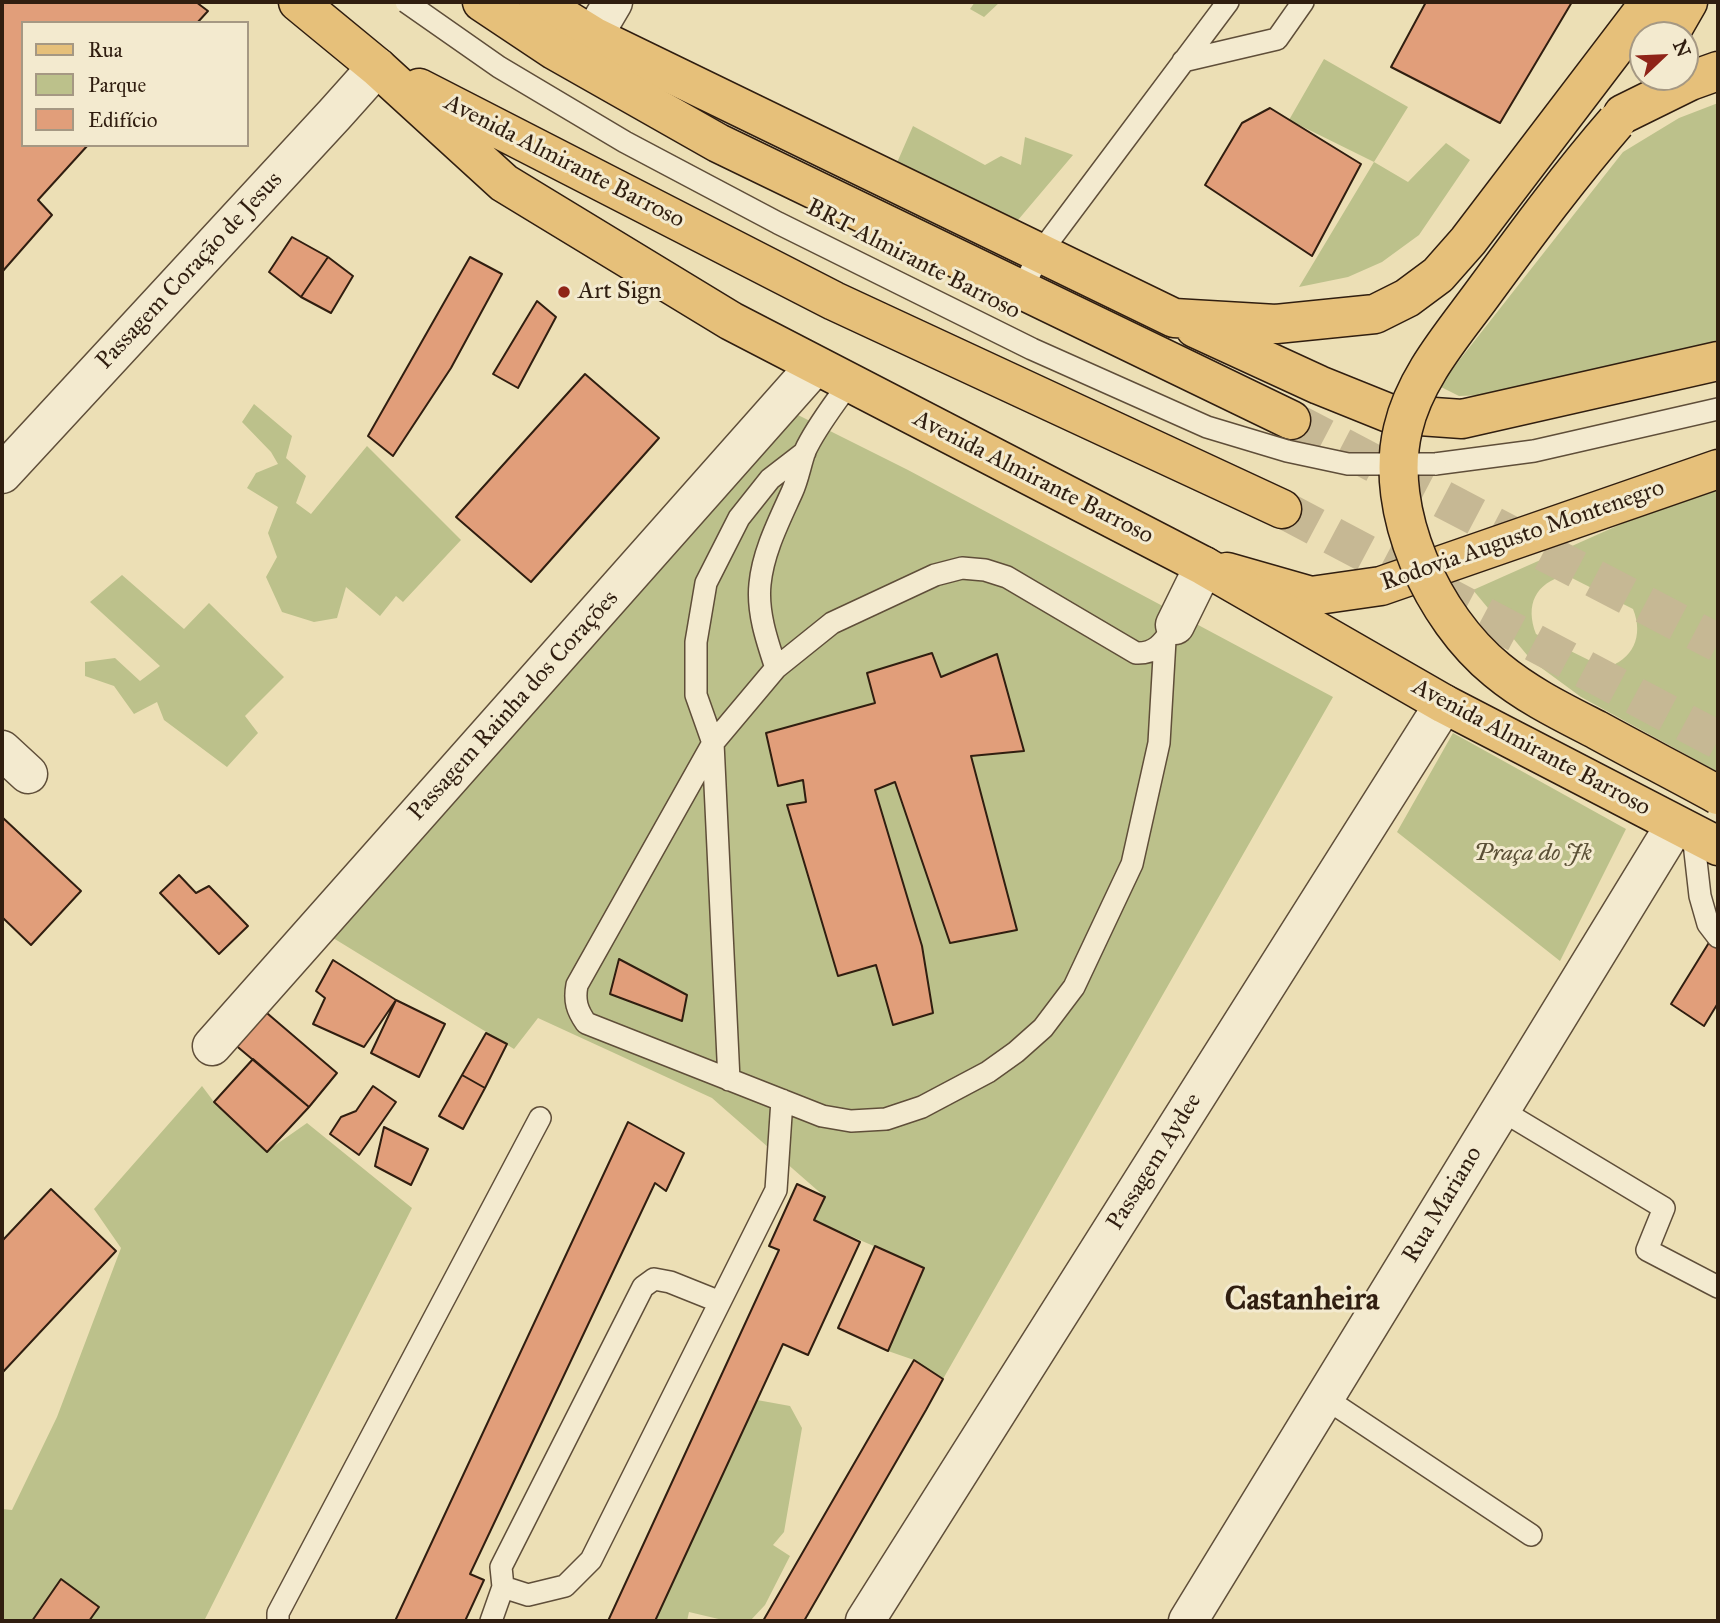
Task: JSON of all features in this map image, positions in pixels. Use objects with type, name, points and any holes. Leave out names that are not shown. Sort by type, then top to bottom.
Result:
[{"type":"main road","name":"Avenida Almirante Barroso","points":[[298,2],[377,67],[503,183],[731,321],[1204,566],[1444,704],[1696,835]]},
{"type":"main road","points":[[482,2],[554,50],[718,143],[1291,420]]},
{"type":"main road","points":[[538,2],[593,36],[1174,318],[1319,385],[1391,414],[1462,419],[1718,361]]},
{"type":"main road","points":[[1174,318],[1263,323],[1326,320],[1375,314],[1407,298],[1438,275],[1468,241],[1650,2]]},
{"type":"main road","points":[[1677,21],[1688,2]]},
{"type":"main road","points":[[1699,57],[1718,48]]},
{"type":"main road","name":"Avenida Almirante Barroso","points":[[377,67],[834,301],[1282,509]]},
{"type":"main road","points":[[1620,118],[1690,81],[1718,71]]},
{"type":"main road","points":[[1620,118],[1636,91]]},
{"type":"main road","points":[[1652,91],[1620,118],[1566,181],[1433,361],[1416,394],[1403,429],[1399,458],[1400,487],[1412,545],[1429,584],[1452,621],[1495,669],[1533,696],[1718,795]]},
{"type":"main road","name":"Rodovia Augusto Montenegro","points":[[1204,566],[1311,596],[1381,586],[1718,469]]},
{"type":"street","points":[[593,36],[613,2]]},
{"type":"street","name":"Passagem Coração de Jesus","points":[[2,474],[377,67]]},
{"type":"street","name":"Passagem Rainha dos Corações","points":[[212,1046],[815,366]]},
{"type":"street","points":[[1170,632],[1204,566]]},
{"type":"street","name":"Passagem Aydee","points":[[865,1621],[1444,704]]},
{"type":"street","name":"Rua Mariano","points":[[1203,1616],[1325,1398],[1501,1110],[1696,835]]},
{"type":"lane","name":"BRT Almirante Barroso","points":[[406,2],[499,67],[625,142],[778,223],[1044,355],[1208,427],[1287,451],[1348,464],[1434,464],[1534,451],[1718,409]]},
{"type":"lane","points":[[1022,289],[1040,253],[1228,2]]},
{"type":"lane","points":[[1183,61],[1277,38],[1303,2]]},
{"type":"lane","points":[[776,668],[766,639],[761,608],[760,583],[767,554],[794,488],[805,452],[849,383]]},
{"type":"lane","points":[[729,1080],[713,743],[696,695],[696,642],[706,583],[739,518],[770,479],[805,452]]},
{"type":"lane","points":[[962,568],[985,570],[1007,578],[1136,653],[1157,649],[1170,632],[1159,743],[1132,864],[1074,987],[1043,1028],[988,1072],[922,1107],[886,1119],[851,1121],[822,1116],[586,1024],[578,1012],[574,998],[576,985],[713,743],[776,668],[832,623],[935,575],[962,568]]},
{"type":"lane","points":[[1696,835],[1700,895],[1707,924],[1718,937]]},
{"type":"lane","points":[[503,1587],[528,1595],[565,1586],[591,1560],[776,1190],[782,1100]]},
{"type":"lane","points":[[1501,1110],[1664,1208],[1647,1250],[1718,1287]]},
{"type":"lane","points":[[278,1621],[278,1613],[540,1118]]},
{"type":"lane","points":[[491,1621],[503,1587],[501,1567],[642,1287],[654,1279],[670,1282],[720,1302]]},
{"type":"lane","points":[[1325,1398],[1531,1535]]},
{"type":"green space","points":[[975,2],[1000,2],[984,17],[970,9]]},
{"type":"green space","points":[[1324,59],[1408,107],[1374,162],[1289,120]]},
{"type":"green space","points":[[1718,103],[1718,345],[1512,394],[1459,396],[1439,386],[1623,152],[1679,118]]},
{"type":"green space","points":[[913,126],[985,165],[1001,156],[1021,165],[1025,137],[1073,155],[1018,220],[960,203],[896,165]]},
{"type":"green space","points":[[1446,143],[1470,160],[1419,235],[1382,262],[1348,277],[1299,287],[1374,162],[1408,182]]},
{"type":"green space","points":[[254,404],[292,436],[286,458],[306,476],[296,503],[311,514],[367,446],[461,540],[403,602],[396,596],[380,616],[346,587],[337,618],[314,622],[282,612],[266,577],[277,557],[268,533],[278,507],[247,488],[256,473],[278,464],[271,452],[242,422]]},
{"type":"green space","points":[[790,411],[908,470],[1333,697],[943,1379],[914,1360],[888,1351],[924,1268],[814,1220],[825,1197],[712,1098],[538,1018],[514,1049],[325,933]]},
{"type":"green space","points":[[1718,485],[1718,772],[1581,697],[1532,661],[1473,590],[1646,513]],"holes":[[[1566,575],[1633,609],[1637,628],[1634,646],[1623,659],[1605,668],[1536,634],[1532,614],[1532,605],[1540,590]]]},
{"type":"green space","points":[[122,575],[184,629],[209,603],[284,677],[245,716],[258,733],[227,767],[164,720],[157,702],[134,714],[114,686],[85,676],[85,662],[115,658],[140,681],[160,666],[90,602]]},
{"type":"green space","name":"Praça do Jk","points":[[1453,733],[1626,829],[1560,961],[1397,832]]},
{"type":"green space","points":[[202,1086],[214,1102],[267,1151],[307,1123],[412,1208],[204,1621],[2,1621],[2,1509],[12,1510],[57,1417],[121,1248],[94,1209]]},
{"type":"green space","points":[[757,1400],[790,1406],[802,1428],[784,1532],[773,1545],[790,1556],[765,1605],[750,1621],[727,1621],[689,1612],[687,1621],[650,1621],[698,1529]]},
{"type":"building","points":[[2,2],[196,2],[208,11],[199,21],[21,21],[21,147],[86,147],[38,200],[52,215],[2,272]]},
{"type":"building","points":[[1426,2],[1572,2],[1500,123],[1391,67]]},
{"type":"building","points":[[1270,108],[1361,164],[1312,256],[1205,185],[1242,123]]},
{"type":"building","points":[[292,237],[328,257],[301,297],[269,272]]},
{"type":"building","points":[[328,257],[353,276],[331,313],[301,297]]},
{"type":"building","points":[[470,257],[502,274],[451,368],[393,456],[368,436]]},
{"type":"building","points":[[537,301],[556,317],[518,388],[493,374]]},
{"type":"building","points":[[585,374],[659,438],[531,582],[456,517]]},
{"type":"building","points":[[932,653],[941,677],[997,654],[1024,751],[971,756],[1017,930],[950,943],[895,782],[875,790],[922,946],[933,1013],[893,1025],[876,965],[838,976],[787,805],[806,802],[803,780],[778,786],[766,733],[875,703],[867,673]]},
{"type":"building","points":[[2,817],[81,891],[31,945],[2,917]]},
{"type":"building","points":[[179,875],[196,893],[209,886],[248,926],[219,954],[160,893]]},
{"type":"building","points":[[1718,928],[1718,1003],[1704,1026],[1671,1004]]},
{"type":"building","points":[[619,959],[687,995],[682,1021],[610,994]]},
{"type":"building","points":[[333,960],[396,1000],[364,1047],[313,1024],[325,998],[316,991]]},
{"type":"building","points":[[396,1000],[445,1024],[419,1077],[371,1053]]},
{"type":"building","points":[[261,1008],[337,1073],[309,1107],[233,1043]]},
{"type":"building","points":[[486,1033],[507,1044],[485,1088],[462,1075]]},
{"type":"building","points":[[253,1059],[309,1107],[267,1152],[214,1102]]},
{"type":"building","points":[[462,1075],[485,1088],[463,1129],[439,1116]]},
{"type":"building","points":[[373,1086],[396,1102],[359,1155],[330,1134],[341,1117],[356,1111]]},
{"type":"building","points":[[628,1122],[684,1153],[666,1191],[655,1183],[470,1574],[484,1580],[465,1621],[395,1621]]},
{"type":"building","points":[[384,1127],[428,1149],[411,1185],[375,1166]]},
{"type":"building","points":[[797,1184],[825,1197],[814,1220],[860,1242],[808,1355],[783,1344],[655,1621],[608,1621],[779,1250],[769,1246]]},
{"type":"building","points":[[51,1189],[116,1251],[2,1373],[2,1241]]},
{"type":"building","points":[[875,1246],[924,1268],[888,1351],[838,1328]]},
{"type":"building","points":[[914,1360],[943,1379],[804,1621],[763,1621]]},
{"type":"building","points":[[61,1579],[99,1607],[89,1621],[32,1621]]},
{"type":"tunnel","points":[[1291,420],[1718,643]]},
{"type":"tunnel","points":[[1282,509],[1718,740]]},
{"type":"place","name":"Art Sign","points":[[564,292]]},
{"type":"district","name":"Castanheira","points":[[1302,1301]]}]
